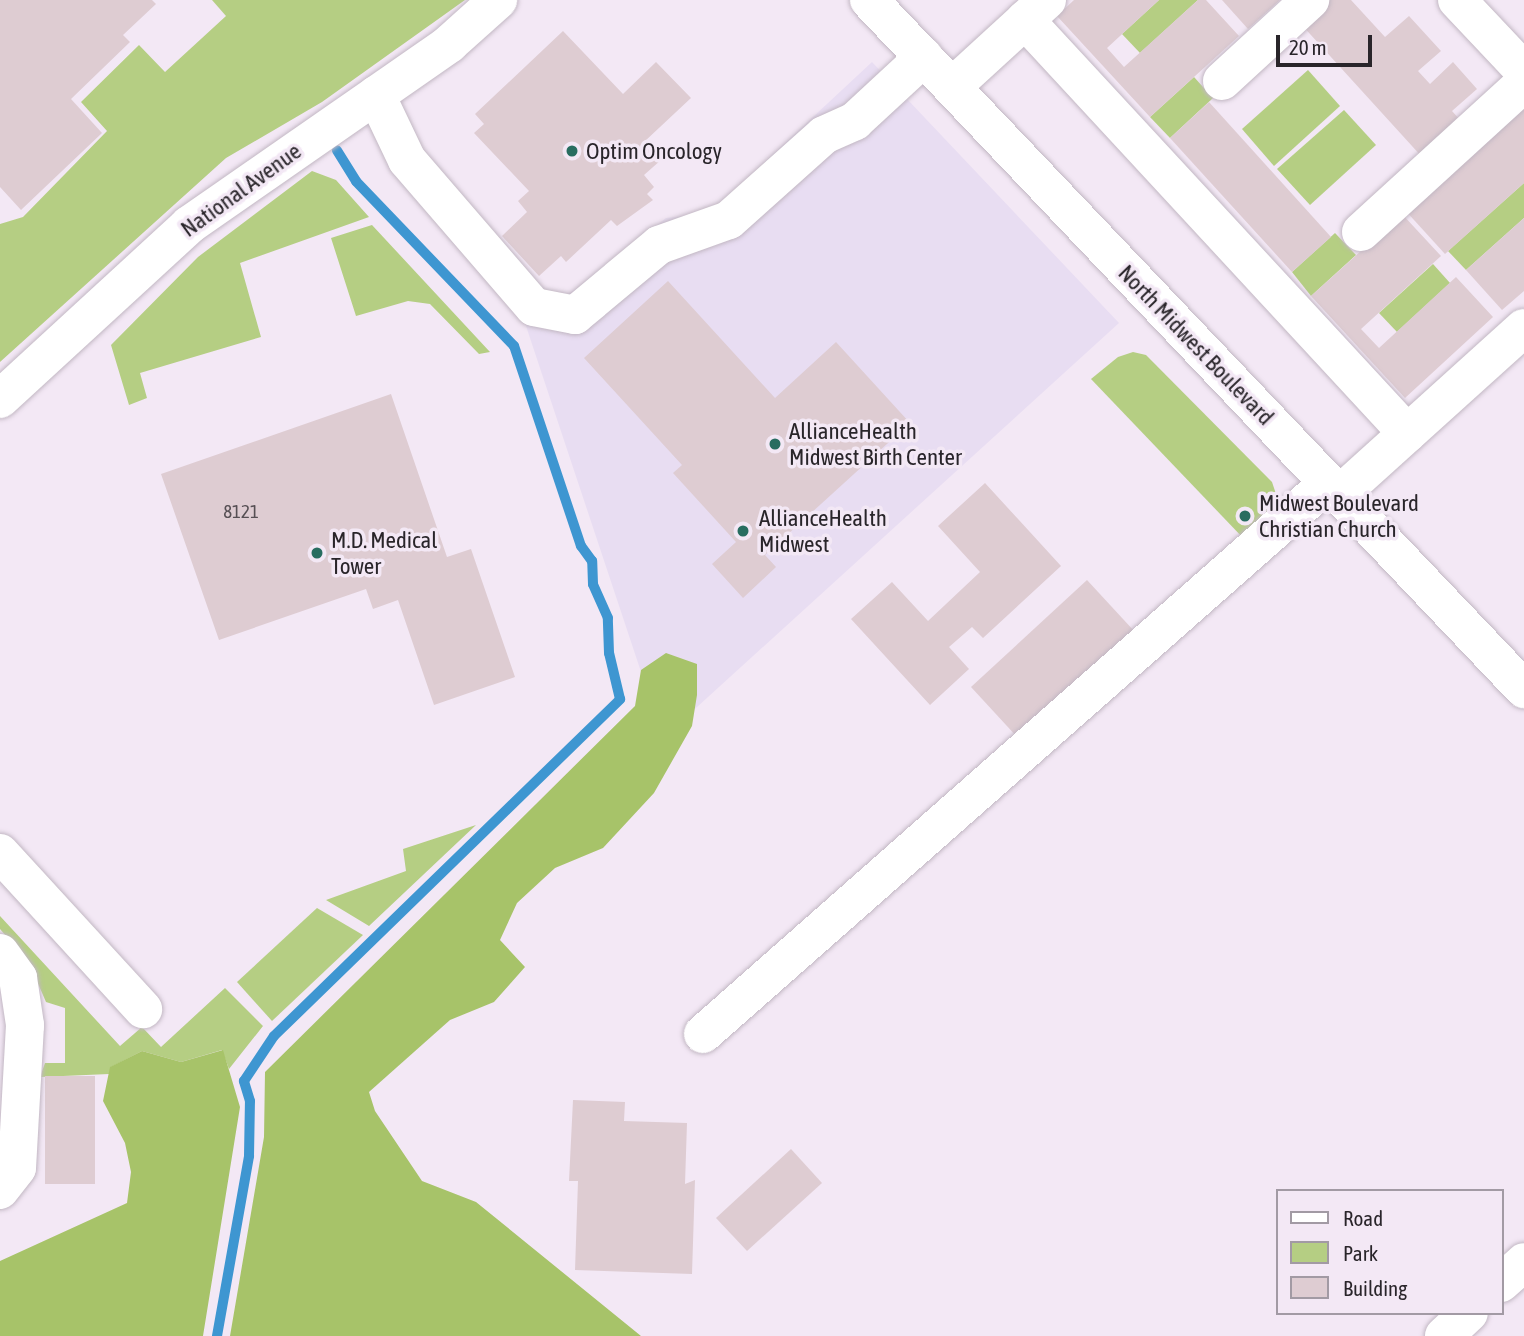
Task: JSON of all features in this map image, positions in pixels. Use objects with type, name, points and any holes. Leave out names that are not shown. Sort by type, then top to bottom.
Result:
[{"type":"street","name":"National Avenue","points":[[0,399],[189,225],[449,44],[498,0]]},
{"type":"street","name":"North Midwest Boulevard","points":[[869,0],[1524,689]]},
{"type":"street","points":[[1222,81],[1310,0]]},
{"type":"street","points":[[1457,0],[1524,71]]},
{"type":"street","points":[[952,87],[1036,10],[1407,433]]},
{"type":"street","points":[[376,95],[407,160],[534,307],[575,316],[659,245],[729,220],[833,131],[855,121],[924,57]]},
{"type":"street","points":[[1361,232],[1524,83]]},
{"type":"street","points":[[703,1034],[1333,489],[1407,433],[1524,328]]},
{"type":"street","points":[[0,853],[143,1009]]},
{"type":"street","points":[[0,953],[18,978],[25,1025],[17,1168],[0,1190]]},
{"type":"street","points":[[1503,1281],[1524,1262]]},
{"type":"street","points":[[1444,1336],[1467,1315]]},
{"type":"shaded area","name":"AllianceHealth Midwest","points":[[872,62],[1119,323],[663,738],[524,320],[576,289],[666,218],[710,213]]},
{"type":"green space","points":[[212,0],[465,0],[322,102],[226,158],[0,362],[0,224],[23,217],[107,131],[81,102],[139,45],[165,72],[226,16]]},
{"type":"green space","points":[[1159,0],[1198,0],[1140,53],[1122,34]]},
{"type":"green space","points":[[1308,70],[1340,106],[1274,166],[1242,129]]},
{"type":"green space","points":[[1194,77],[1213,98],[1170,138],[1150,117]]},
{"type":"green space","points":[[1344,110],[1376,145],[1310,205],[1277,169]]},
{"type":"green space","points":[[312,171],[336,180],[369,217],[240,263],[261,337],[140,373],[147,398],[129,405],[111,345],[198,257]]},
{"type":"green space","points":[[1524,183],[1524,218],[1466,270],[1448,251]]},
{"type":"green space","points":[[372,225],[490,352],[479,354],[430,304],[408,301],[356,316],[331,238]]},
{"type":"green space","points":[[1335,233],[1356,255],[1311,296],[1292,272]]},
{"type":"green space","points":[[1433,264],[1450,283],[1397,332],[1379,313]]},
{"type":"green space","points":[[1133,352],[1146,355],[1272,482],[1276,494],[1273,511],[1244,539],[1091,379],[1118,357]]},
{"type":"green space","points":[[666,653],[697,664],[697,695],[692,726],[654,793],[603,848],[555,868],[517,903],[500,940],[525,967],[494,1002],[450,1020],[369,1092],[375,1111],[422,1181],[476,1202],[641,1336],[230,1336],[264,1137],[265,1072],[635,706],[641,670]]},
{"type":"green space","points":[[476,825],[369,926],[326,900],[406,871],[403,849]]},
{"type":"green space","points":[[317,908],[363,935],[272,1021],[237,982]]},
{"type":"green space","points":[[0,916],[120,1046],[142,1027],[161,1047],[225,988],[263,1026],[229,1069],[222,1050],[181,1062],[142,1051],[111,1067],[109,1074],[40,1077],[45,1063],[65,1063],[65,1008],[46,1002],[29,963],[0,929]]},
{"type":"green space","points":[[223,1050],[240,1107],[203,1336],[0,1336],[0,1261],[127,1203],[131,1172],[125,1143],[103,1101],[110,1067],[142,1051],[181,1062]]},
{"type":"building","points":[[0,0],[152,0],[156,4],[123,35],[130,42],[71,99],[102,133],[21,210],[0,187]]},
{"type":"building","points":[[1074,0],[1159,0],[1107,48],[1124,67],[1198,0],[1206,0],[1239,36],[1150,117],[1057,16]]},
{"type":"building","points":[[1222,0],[1280,0],[1248,29]]},
{"type":"building","points":[[1325,0],[1351,0],[1385,37],[1409,16],[1441,51],[1418,71],[1430,84],[1453,62],[1477,89],[1452,111],[1461,121],[1422,157],[1300,23]]},
{"type":"building","name":"Optim Oncology","points":[[563,31],[623,94],[656,62],[691,98],[644,142],[661,160],[644,175],[654,187],[647,194],[653,200],[617,226],[611,220],[566,262],[561,256],[539,276],[502,236],[527,212],[518,201],[529,191],[474,133],[484,124],[475,114]]},
{"type":"building","points":[[1524,101],[1524,183],[1445,254],[1404,209]]},
{"type":"building","points":[[1209,102],[1331,237],[1292,272],[1170,138]]},
{"type":"building","points":[[1402,214],[1441,256],[1361,329],[1379,348],[1456,277],[1493,317],[1405,398],[1311,296]]},
{"type":"building","points":[[1524,218],[1524,291],[1502,310],[1466,270]]},
{"type":"building","name":"AllianceHealth Midwest Birth Center","points":[[668,281],[775,398],[836,342],[910,423],[765,555],[776,567],[743,598],[712,564],[736,542],[673,473],[682,465],[584,358]]},
{"type":"building","name":"M.D. Medical Tower","points":[[391,394],[447,557],[471,549],[515,677],[434,705],[398,600],[373,609],[366,589],[219,640],[161,474]]},
{"type":"building","points":[[985,483],[1061,566],[983,638],[972,627],[949,647],[969,669],[930,705],[851,619],[892,582],[928,621],[980,572],[938,526]]},
{"type":"building","points":[[1087,580],[1135,632],[1019,739],[971,687]]},
{"type":"building","points":[[45,1076],[95,1076],[95,1184],[45,1184]]},
{"type":"building","points":[[573,1100],[625,1102],[624,1121],[687,1123],[685,1184],[695,1180],[692,1274],[575,1270],[578,1181],[569,1181]]},
{"type":"building","points":[[791,1149],[822,1183],[747,1251],[716,1218]]},
{"type":"waterway","points":[[217,1336],[249,1156],[250,1101],[244,1081],[274,1036],[620,699],[609,653],[608,618],[593,584],[592,561],[581,546],[514,346],[356,181],[337,150]]},
{"type":"place","name":"Optim Oncology","points":[[572,151]]},
{"type":"place","name":"AllianceHealth Midwest Birth Center","points":[[775,444]]},
{"type":"place","name":"Midwest Boulevard Christian Church","points":[[1245,516]]},
{"type":"place","name":"AllianceHealth Midwest","points":[[743,531]]},
{"type":"place","name":"M.D. Medical Tower","points":[[317,553]]}]
